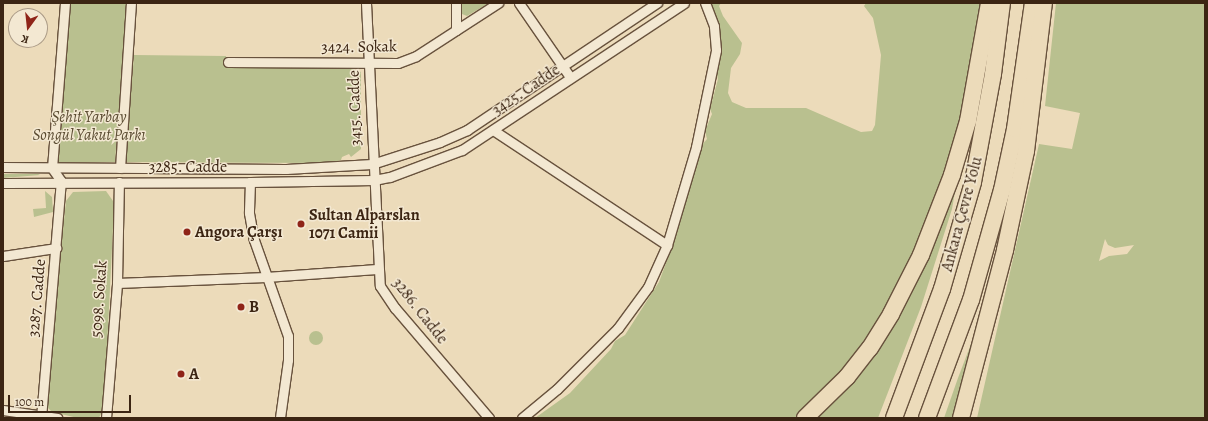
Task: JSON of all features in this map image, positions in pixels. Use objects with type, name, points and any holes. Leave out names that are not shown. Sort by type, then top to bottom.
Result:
[{"type":"highway","points":[[805,418],[847,377],[870,348],[891,314],[922,255],[952,175],[968,120],[989,3]]},
{"type":"highway","name":"Ankara Çevre Yolu","points":[[894,418],[940,296],[973,182],[993,74],[1002,3]]},
{"type":"highway","name":"Ankara Çevre Yolu","points":[[927,418],[964,321],[1002,190],[1017,116],[1033,3]]},
{"type":"highway","points":[[961,418],[999,273],[1025,159],[1044,3]]},
{"type":"street","points":[[61,181],[52,168],[65,3]]},
{"type":"street","points":[[120,168],[131,3]]},
{"type":"street","name":"3415. Cadde","points":[[366,3],[372,164],[374,180]]},
{"type":"street","points":[[456,3],[456,30]]},
{"type":"street","name":"3424. Sokak","points":[[228,62],[369,63],[408,60],[498,3]]},
{"type":"street","points":[[519,3],[570,77]]},
{"type":"street","name":"3425. Cadde","points":[[372,164],[454,136],[657,3]]},
{"type":"street","name":"3425. Cadde","points":[[374,180],[404,173],[449,156],[493,130],[570,77],[684,3]]},
{"type":"street","points":[[522,418],[557,389],[618,328],[645,292],[667,245],[696,147],[716,50],[714,26],[705,3]]},
{"type":"street","points":[[493,130],[667,245]]},
{"type":"street","name":"3285. Cadde","points":[[3,167],[310,168],[372,164]]},
{"type":"street","name":"3285. Cadde","points":[[3,183],[61,181],[250,182],[374,180]]},
{"type":"street","name":"3286. Cadde","points":[[374,180],[377,269],[380,286],[389,301],[489,418]]},
{"type":"street","name":"3287. Cadde","points":[[41,416],[61,181]]},
{"type":"street","name":"5098. Sokak","points":[[106,418],[117,283],[119,182]]},
{"type":"street","points":[[250,182],[249,213],[266,277],[288,336],[288,360],[280,418]]},
{"type":"street","points":[[3,256],[56,248]]},
{"type":"street","points":[[117,283],[266,277],[377,269]]},
{"type":"street","points":[[3,410],[58,418]]},
{"type":"green space","name":"Şehit Yarbay Songül Yakut Parkı","points":[[70,3],[127,3],[115,162],[57,162]]},
{"type":"green space","points":[[462,3],[489,3],[467,16],[462,14]]},
{"type":"green space","points":[[709,3],[721,3],[719,6],[723,16],[742,43],[740,54],[731,68],[728,93],[732,102],[746,108],[806,108],[861,132],[872,131],[875,125],[881,55],[873,18],[864,6],[866,3],[984,3],[974,74],[935,210],[877,324],[850,363],[795,418],[535,418],[570,393],[611,349],[615,341],[625,335],[659,282],[677,233],[702,145],[707,139],[705,131],[712,114],[710,109],[718,79],[716,72],[721,37]]},
{"type":"green space","points":[[1056,3],[1205,3],[1205,418],[977,418],[1039,144],[1072,149],[1080,113],[1045,106]],"holes":[[[1105,239],[1108,245],[1115,248],[1134,245],[1127,254],[1109,256],[1099,261]]]},
{"type":"green space","points":[[134,55],[226,56],[225,66],[351,68],[361,72],[361,149],[351,157],[349,154],[342,157],[341,160],[331,163],[125,162]]},
{"type":"green space","points":[[3,174],[38,174],[40,175],[3,178]]},
{"type":"green space","points":[[957,180],[952,209],[921,307],[878,418],[816,418],[832,402]]},
{"type":"green space","points":[[45,191],[52,197],[53,212],[34,217],[33,209],[46,208]]},
{"type":"green space","points":[[106,191],[113,201],[114,208],[104,407],[99,418],[78,418],[52,412],[48,408],[49,362],[66,201],[73,192]]},
{"type":"green space","points":[[982,315],[954,418],[944,418],[958,378]]},
{"type":"green space","points":[[313,331],[319,331],[323,335],[323,341],[319,345],[313,345],[309,341],[309,335]]},
{"type":"place","name":"Sultan Alparslan 1071 Camii","points":[[301,224]]},
{"type":"place","name":"Angora Çarşı","points":[[187,232]]},
{"type":"place","name":"B","points":[[241,307]]},
{"type":"place","name":"A","points":[[181,374]]}]
